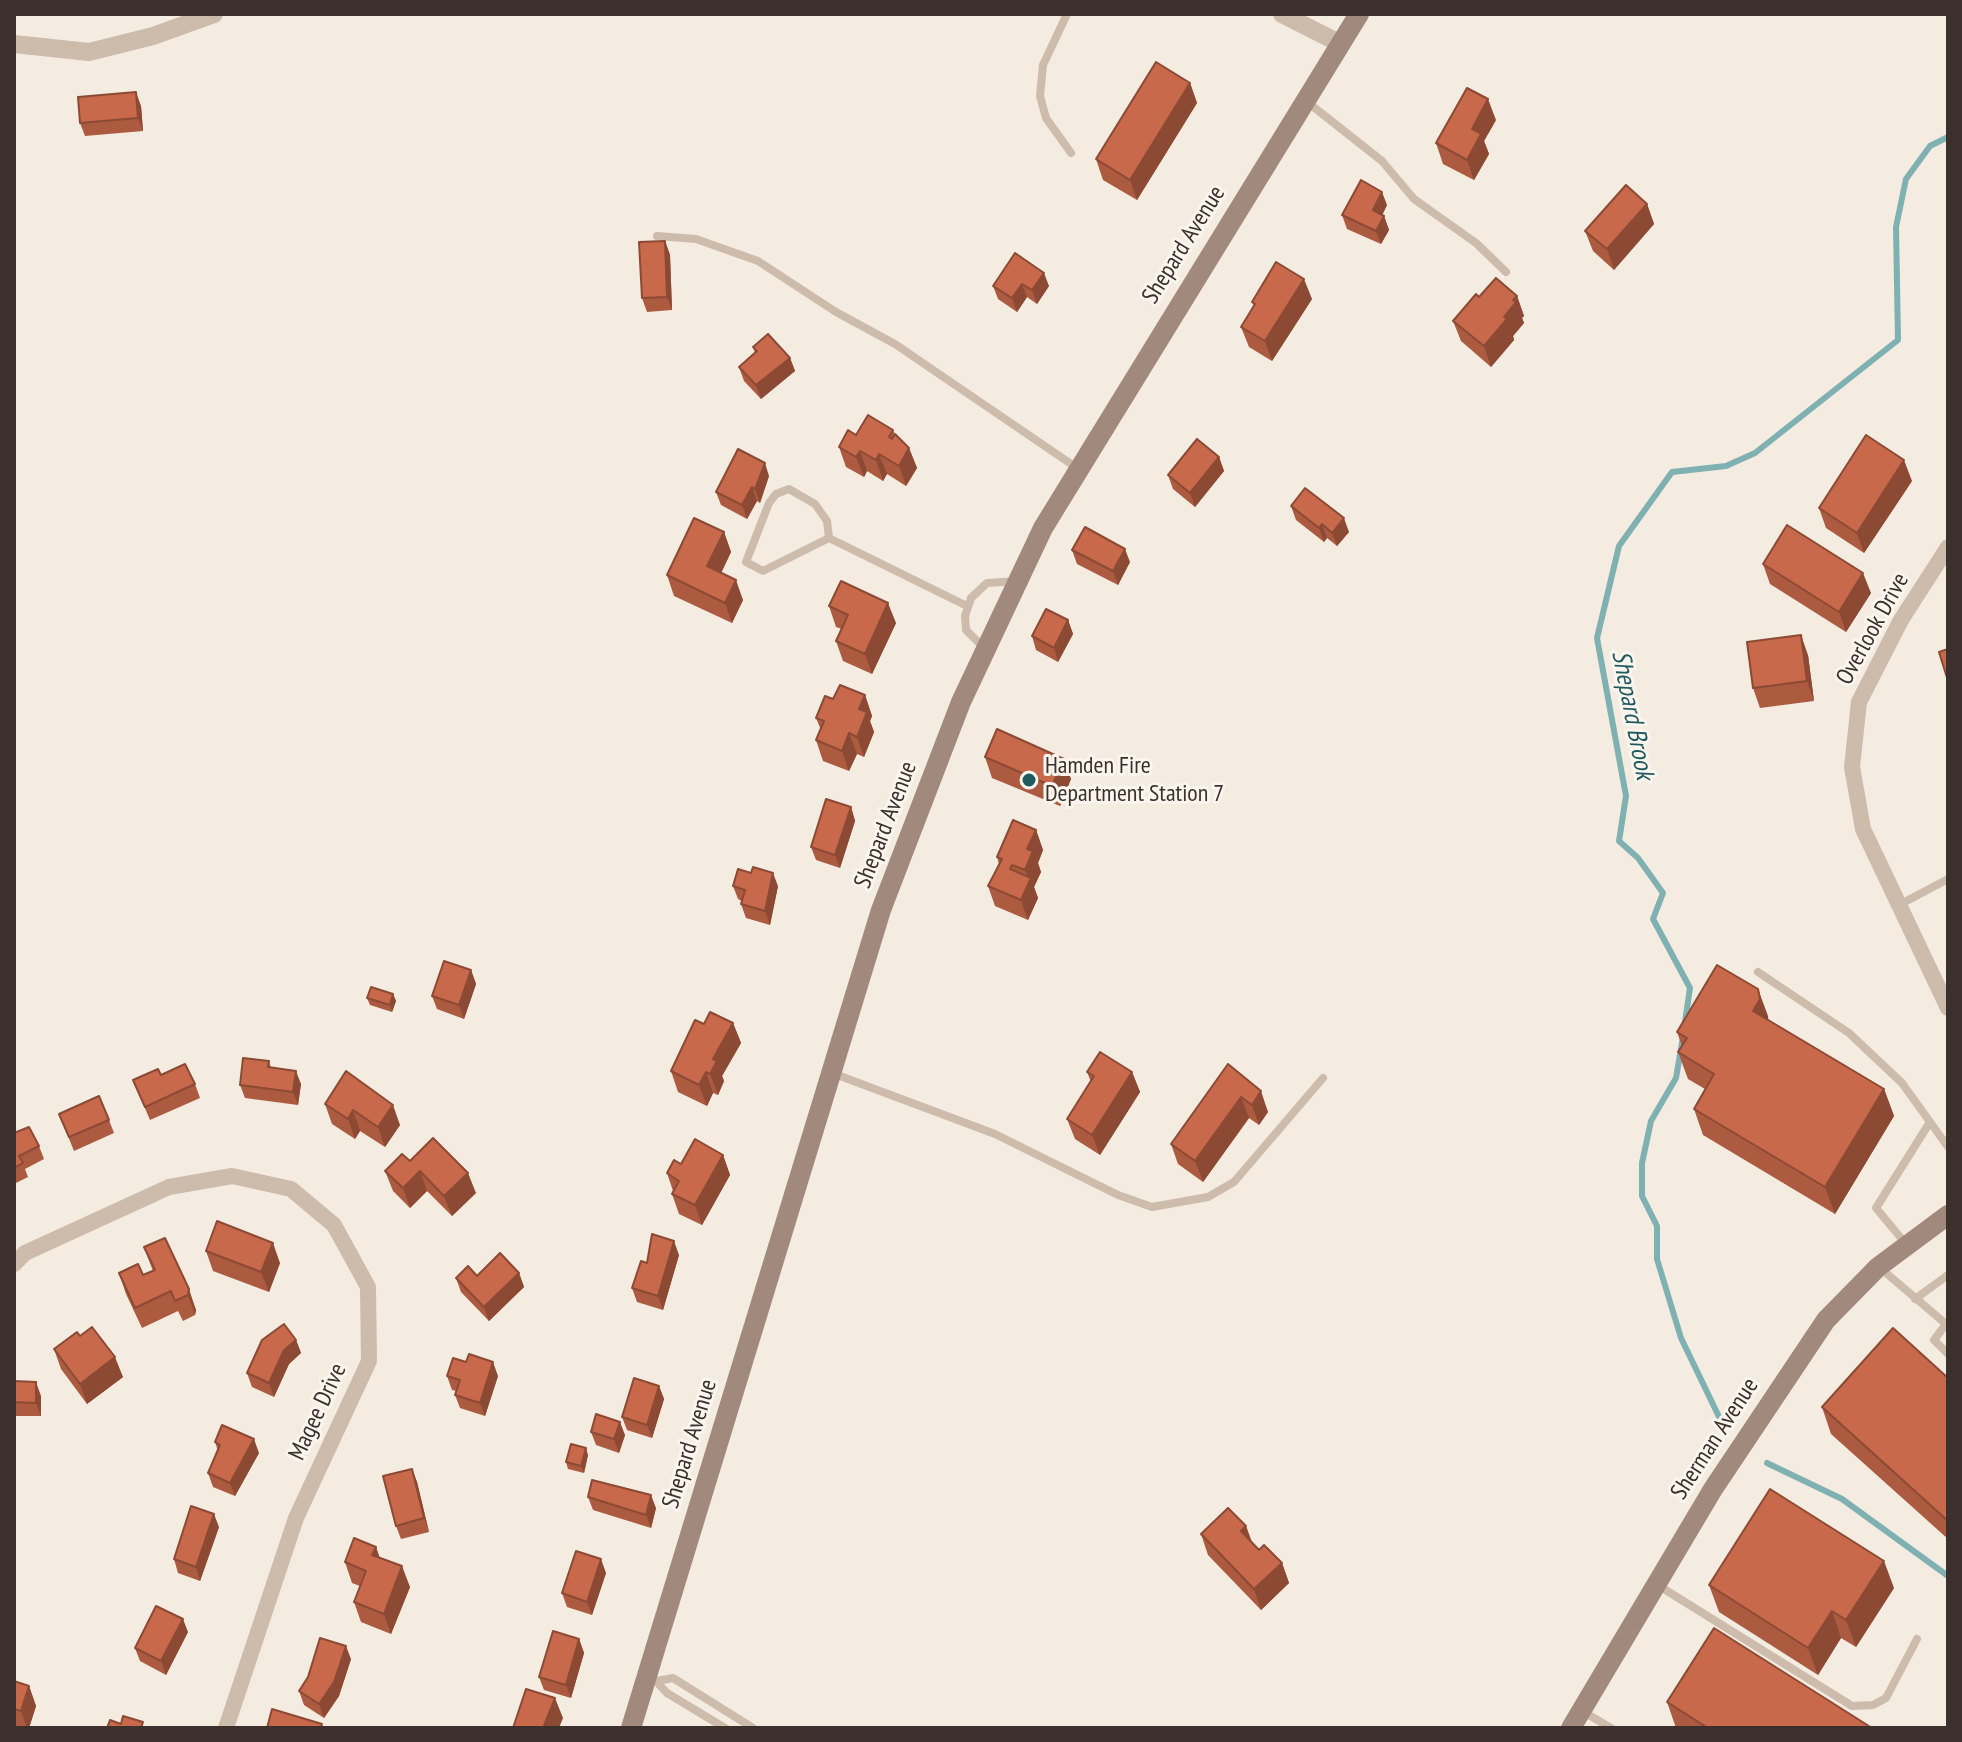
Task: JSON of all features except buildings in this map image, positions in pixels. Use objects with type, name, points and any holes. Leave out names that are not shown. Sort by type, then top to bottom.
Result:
[{"type":"main road","name":"Shepard Avenue","points":[[631,1728],[652,1678],[881,910],[961,702],[1043,528],[1359,14]]},
{"type":"main road","name":"Sherman Avenue","points":[[1576,1719],[1655,1584],[1826,1320],[1878,1267],[1948,1215]]},
{"type":"street","points":[[14,44],[89,52],[153,36],[214,14]]},
{"type":"street","points":[[1282,14],[1341,44]]},
{"type":"street","name":"Overlook Drive","points":[[1948,547],[1901,620],[1859,702],[1852,767],[1863,829],[1948,1008]]},
{"type":"street","name":"Magee Drive","points":[[14,1264],[25,1253],[169,1187],[232,1176],[291,1189],[334,1225],[368,1287],[369,1361],[296,1518],[226,1728]]},
{"type":"lane","points":[[1067,14],[1043,65],[1040,96],[1046,118],[1071,153]]},
{"type":"lane","points":[[1305,100],[1382,161],[1414,199],[1476,243],[1506,272]]},
{"type":"lane","points":[[657,236],[696,239],[758,261],[836,312],[895,344],[1078,469]]},
{"type":"lane","points":[[782,490],[798,492],[815,504],[827,521],[829,538],[763,571],[746,562],[747,552],[769,503],[782,490]]},
{"type":"lane","points":[[829,538],[967,606]]},
{"type":"lane","points":[[986,650],[966,630],[967,606],[981,586],[1018,581]]},
{"type":"lane","points":[[1898,905],[1948,879]]},
{"type":"lane","points":[[1758,972],[1849,1033],[1902,1083],[1948,1147]]},
{"type":"lane","points":[[831,1072],[995,1134],[1118,1195],[1152,1207],[1208,1197],[1234,1182],[1323,1078]]},
{"type":"lane","points":[[1906,1244],[1876,1208],[1930,1122]]},
{"type":"lane","points":[[1878,1267],[1947,1324],[1934,1340],[1948,1354]]},
{"type":"lane","points":[[1915,1299],[1948,1275]]},
{"type":"lane","points":[[1655,1584],[1852,1706],[1873,1705],[1886,1698],[1917,1639]]},
{"type":"lane","points":[[652,1678],[667,1693],[725,1728]]},
{"type":"lane","points":[[652,1678],[673,1678],[753,1728]]},
{"type":"lane","points":[[1576,1719],[1611,1728]]},
{"type":"waterway","name":"Shepard Brook","points":[[1685,1022],[1690,988],[1653,919],[1663,893],[1638,858],[1619,841],[1626,796],[1597,638],[1619,546],[1672,472],[1726,466],[1755,453],[1898,340],[1896,227],[1906,179],[1930,146],[1948,137]]},
{"type":"waterway","name":"Shepard Brook","points":[[1683,1037],[1676,1078],[1651,1121],[1642,1163],[1642,1196],[1657,1226],[1657,1259],[1681,1338],[1722,1423]]},
{"type":"waterway","name":"Shepard Brook","points":[[1767,1463],[1842,1499],[1948,1576]]},
{"type":"place","name":"Hamden Fire Department Station 7","points":[[1029,780]]}]
